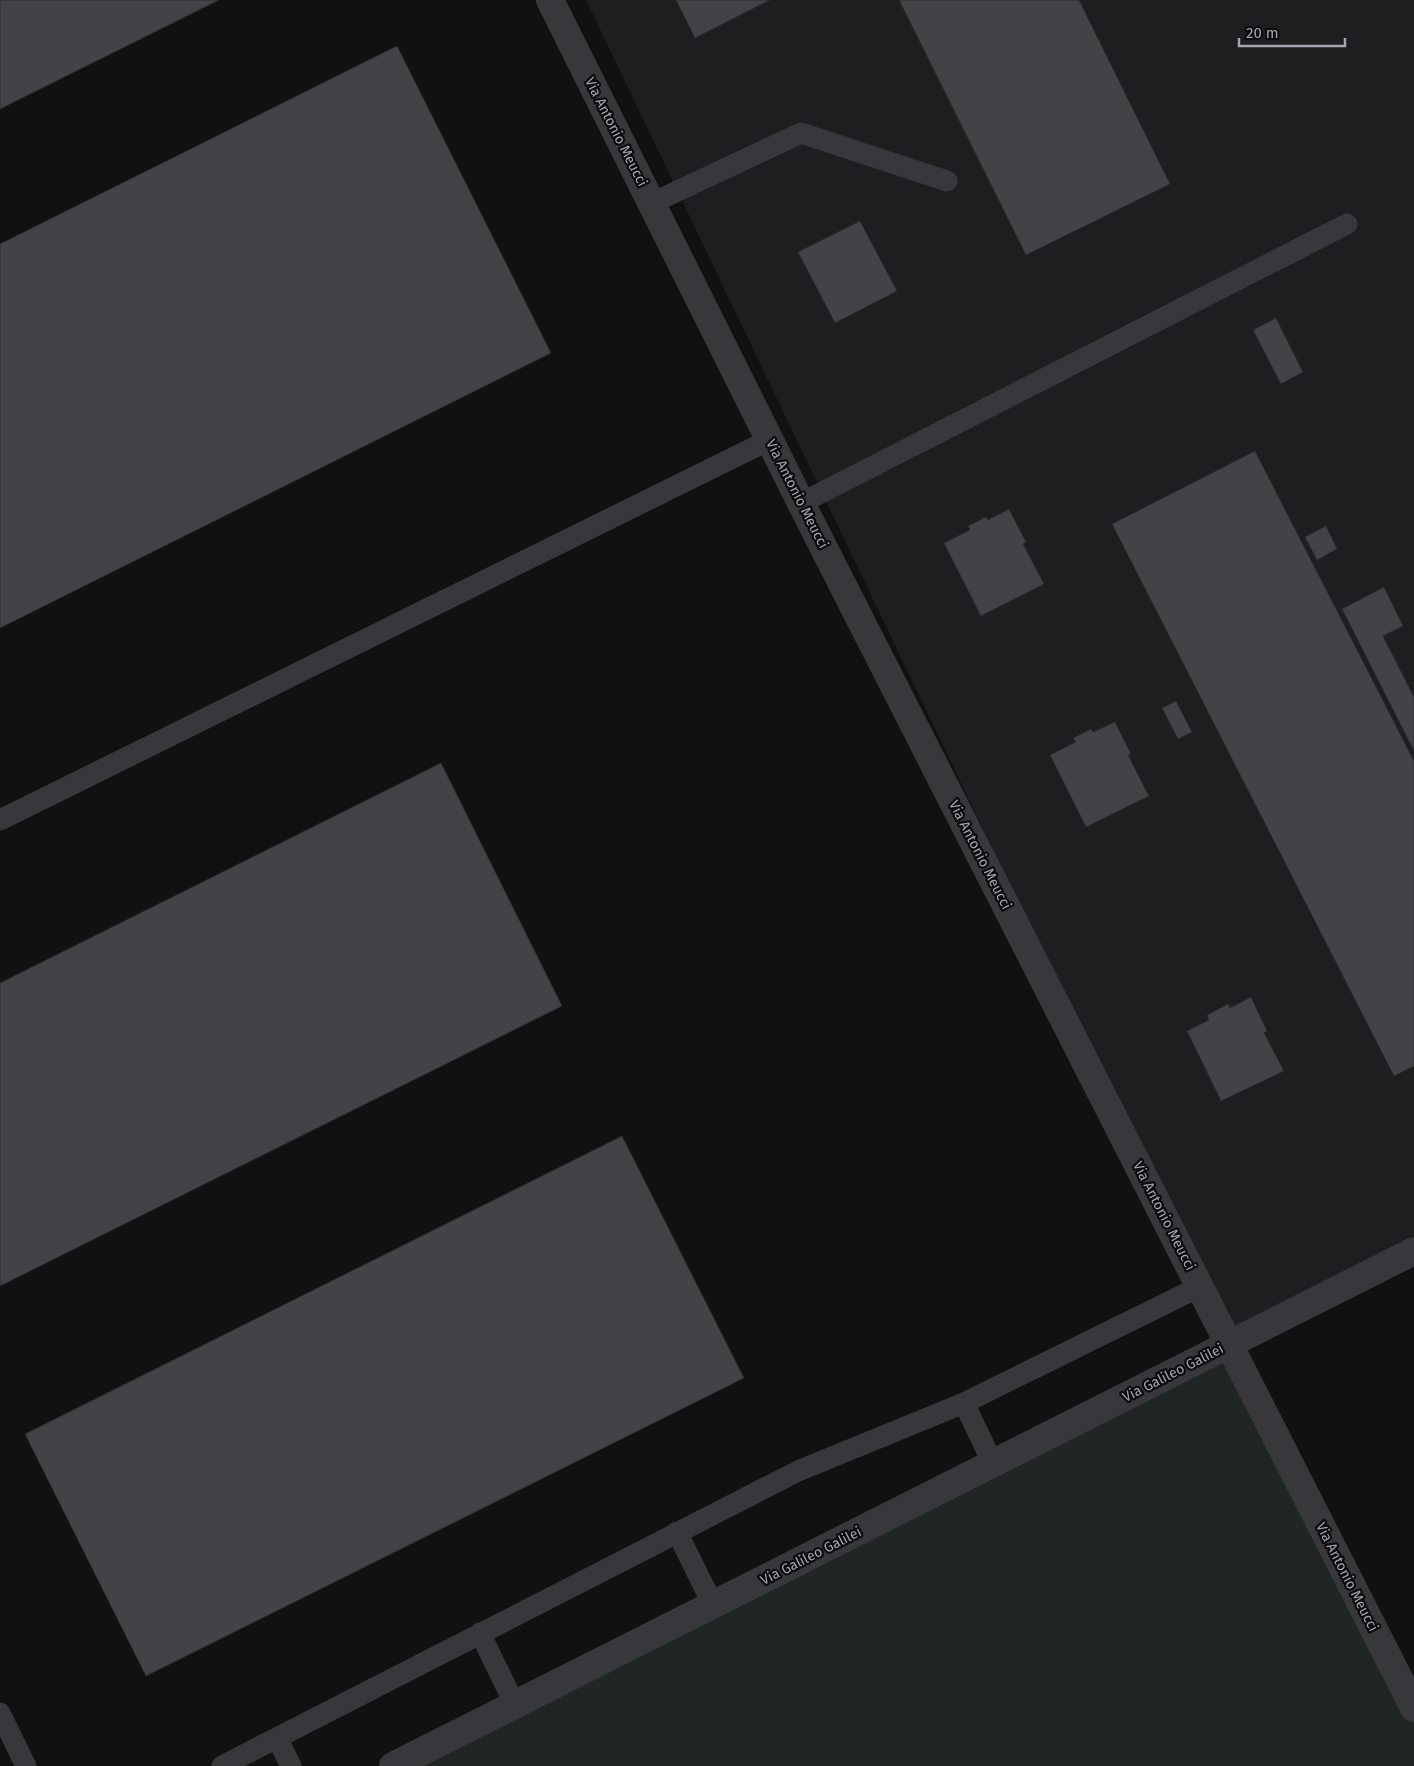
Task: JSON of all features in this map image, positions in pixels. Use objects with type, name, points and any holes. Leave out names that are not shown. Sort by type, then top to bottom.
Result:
[{"type":"street","name":"Via Antonio Meucci","points":[[550,0],[769,440],[1414,1708]]},
{"type":"street","name":"Via Galileo Galilei","points":[[393,1766],[1414,1251]]},
{"type":"lane","points":[[652,203],[801,133],[947,181]]},
{"type":"lane","points":[[801,503],[1347,224]]},
{"type":"lane","points":[[0,820],[769,440]]},
{"type":"lane","points":[[222,1766],[798,1471],[964,1403],[1200,1287]]},
{"type":"lane","points":[[964,1403],[993,1464]]},
{"type":"lane","points":[[677,1532],[713,1605]]},
{"type":"lane","points":[[480,1633],[515,1705]]},
{"type":"lane","points":[[0,1713],[26,1766]]},
{"type":"lane","points":[[277,1738],[291,1766]]},
{"type":"shaded area","points":[[586,0],[1414,0],[1414,1251],[1230,1345]]},
{"type":"shaded area","points":[[1230,1345],[1414,1708],[1414,1766],[393,1766]]},
{"type":"building","points":[[0,0],[219,0],[0,109]]},
{"type":"building","points":[[676,0],[770,0],[695,38]]},
{"type":"building","points":[[899,0],[1079,0],[1170,184],[1026,255]]},
{"type":"building","points":[[397,46],[551,353],[0,628],[0,244]]},
{"type":"building","points":[[860,221],[897,291],[835,323],[798,252]]},
{"type":"building","points":[[1276,318],[1303,372],[1281,384],[1253,330]]},
{"type":"building","points":[[1255,451],[1414,761],[1414,1066],[1394,1076],[1112,524]]},
{"type":"building","points":[[1009,509],[1026,542],[1023,544],[1044,584],[981,616],[944,543],[970,530],[968,526],[986,517],[988,520]]},
{"type":"building","points":[[1326,526],[1337,549],[1317,560],[1305,537]]},
{"type":"building","points":[[1384,587],[1403,626],[1383,636],[1414,697],[1414,751],[1342,609]]},
{"type":"building","points":[[1176,701],[1192,732],[1178,739],[1162,708]]},
{"type":"building","points":[[1115,722],[1131,754],[1128,755],[1149,796],[1086,827],[1050,755],[1076,742],[1073,738],[1091,729],[1093,732]]},
{"type":"building","points":[[441,763],[562,1006],[0,1286],[0,983]]},
{"type":"building","points":[[1251,997],[1267,1031],[1264,1033],[1284,1071],[1221,1101],[1187,1031],[1209,1020],[1207,1015],[1228,1004],[1230,1008]]},
{"type":"building","points":[[622,1136],[744,1378],[146,1676],[25,1434]]}]
